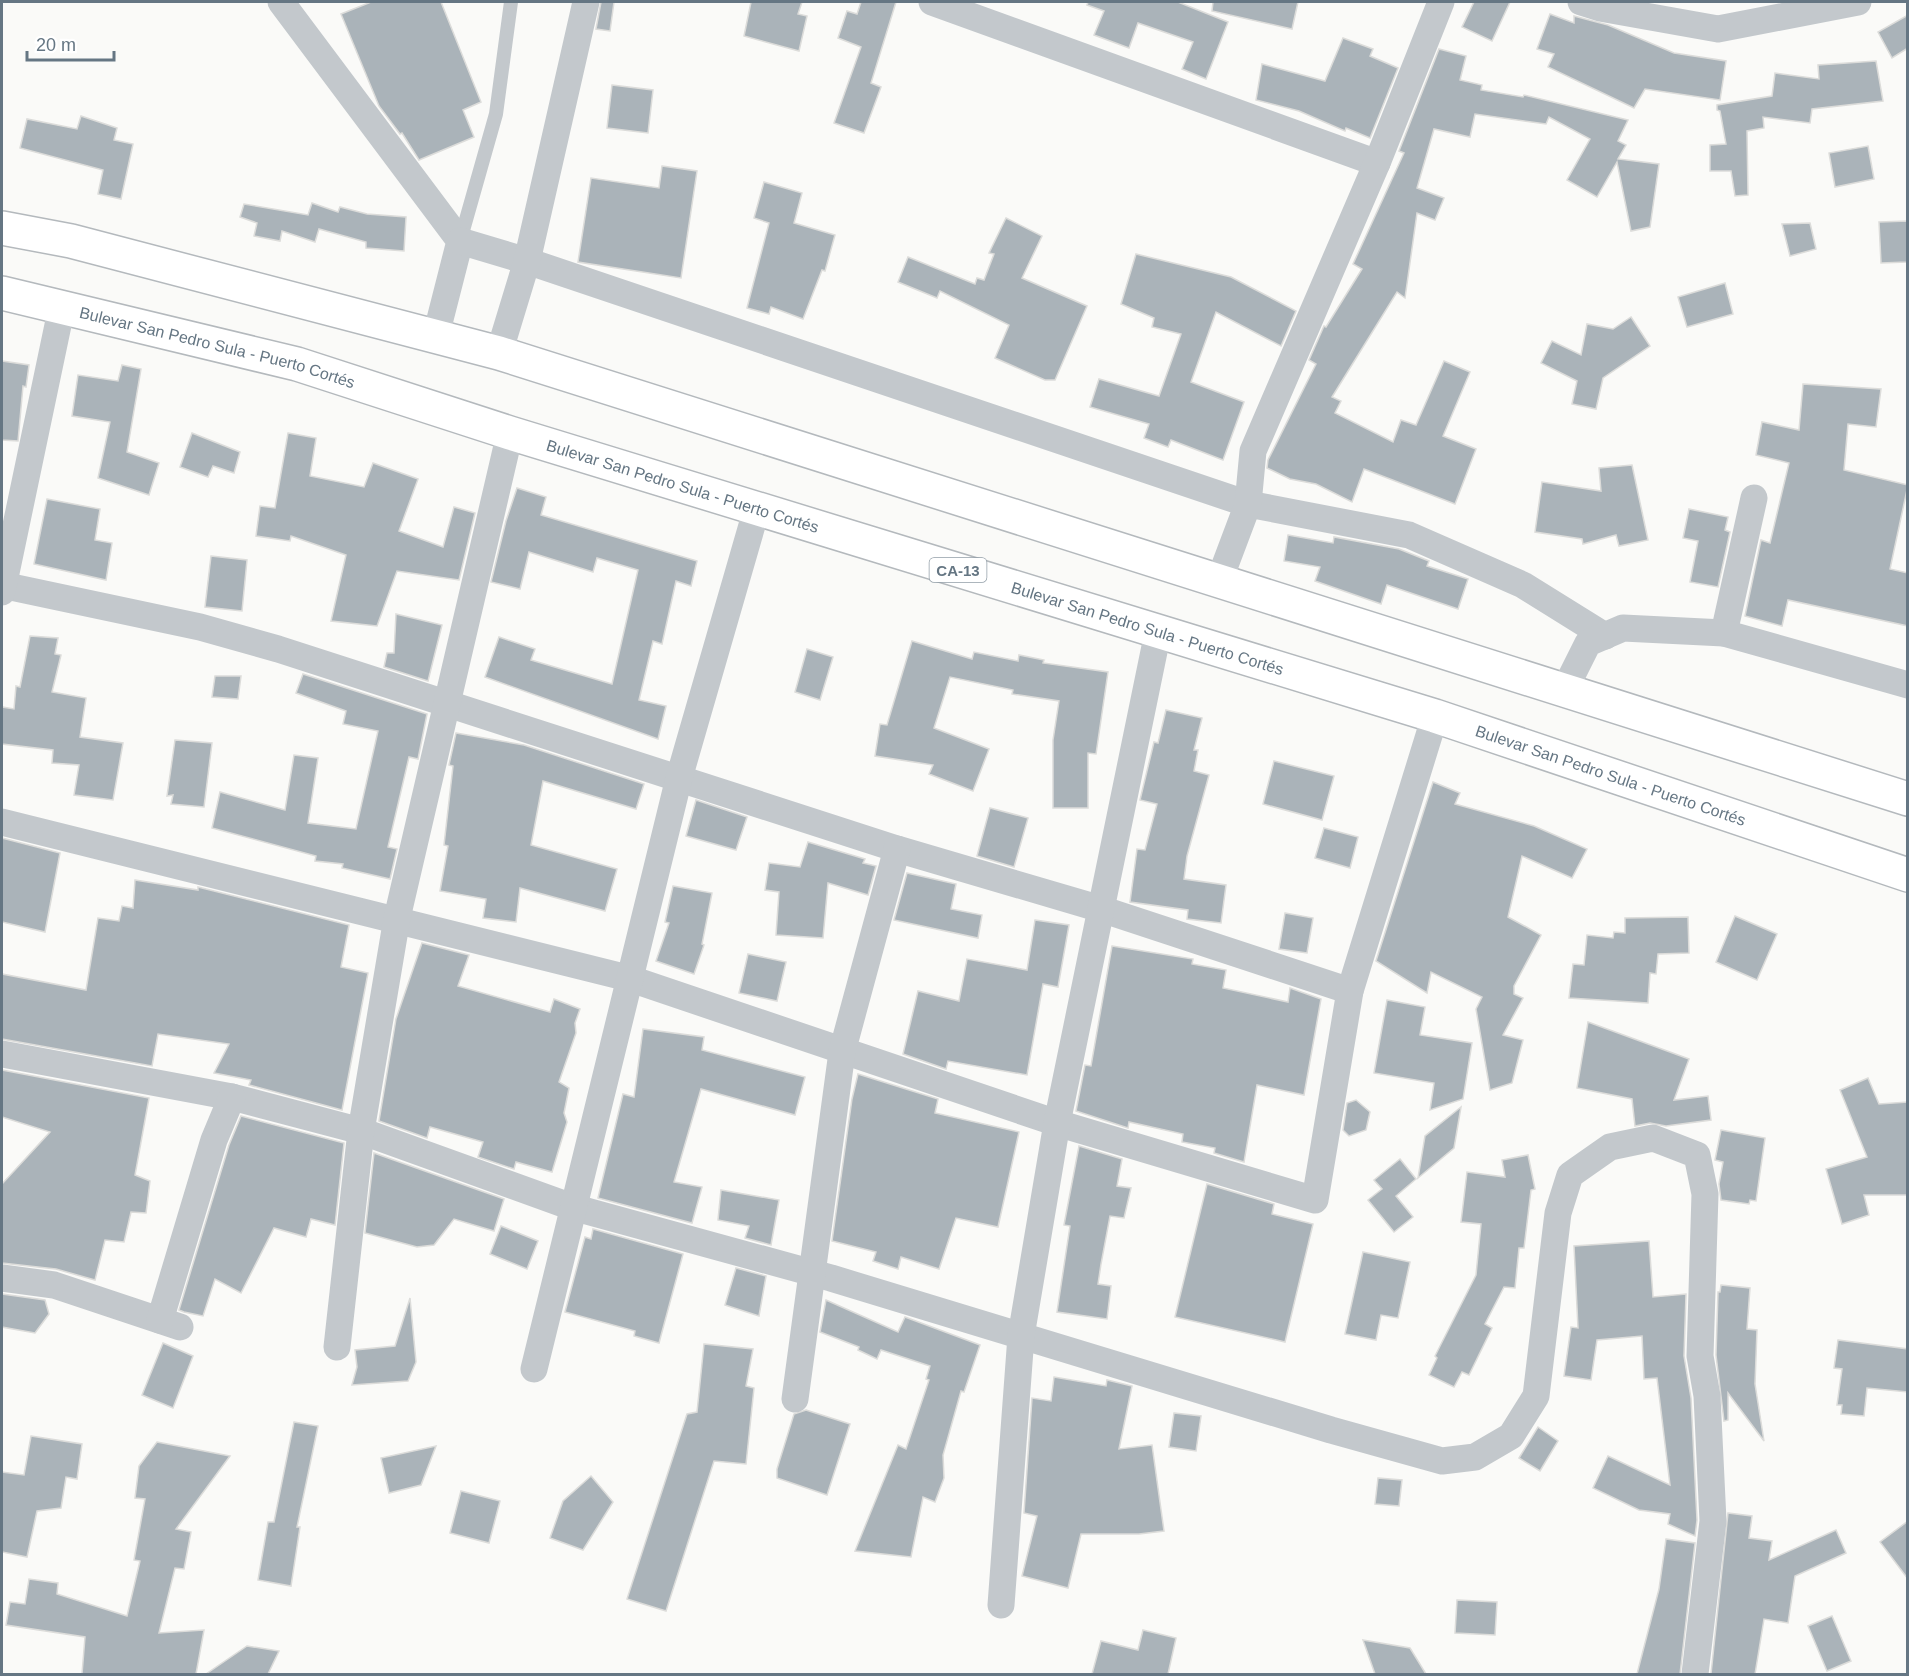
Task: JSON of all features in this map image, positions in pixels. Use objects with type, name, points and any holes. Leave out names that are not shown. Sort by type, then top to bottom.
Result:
[{"type":"highway","points":[[2,228],[71,241],[500,353],[1908,799]]},
{"type":"highway","name":"Bulevar San Pedro Sula - Puerto Cortés","points":[[2,293],[297,364],[510,434],[1435,716],[1908,875]]},
{"type":"street","points":[[281,2],[460,241],[528,261],[1248,504],[1409,535],[1523,585],[1605,636]]},
{"type":"street","points":[[500,353],[528,261],[586,2]]},
{"type":"street","points":[[932,2],[1377,163]]},
{"type":"street","points":[[1219,581],[1248,504],[1253,451],[1377,163],[1441,2]]},
{"type":"street","points":[[1581,2],[1600,8],[1718,29],[1858,2]]},
{"type":"street","points":[[436,335],[460,241]]},
{"type":"street","points":[[62,306],[2,587],[200,627],[897,849],[1101,909],[1350,991]]},
{"type":"street","points":[[337,1347],[362,1131],[397,918],[510,434]]},
{"type":"street","points":[[1724,633],[1754,498]]},
{"type":"street","points":[[534,1369],[628,978],[679,778],[757,508]]},
{"type":"street","points":[[1565,689],[1587,643],[1623,628],[1724,633],[1908,685]]},
{"type":"street","points":[[1001,1605],[1022,1336],[1057,1123],[1158,632]]},
{"type":"street","points":[[2,822],[397,918],[628,978],[1057,1123],[1315,1200],[1350,991],[1435,716]]},
{"type":"street","points":[[795,1399],[810,1273],[842,1052],[897,849]]},
{"type":"street","points":[[2,1054],[232,1097],[362,1131],[572,1208],[810,1273],[1331,1430],[1442,1461],[1475,1457],[1512,1436],[1536,1396],[1558,1213],[1570,1174],[1611,1147],[1653,1138],[1697,1155],[1705,1194],[1700,1356],[1707,1396],[1713,1521],[1695,1674]]},
{"type":"street","points":[[2,1278],[54,1285],[170,1324],[214,1140],[232,1097]]},
{"type":"lane","points":[[460,241],[496,114],[511,2]]},
{"type":"building","points":[[371,2],[441,2],[481,102],[463,110],[474,137],[419,160],[402,133],[400,134],[379,106],[341,14]]},
{"type":"building","points":[[601,2],[614,2],[610,31],[596,29]]},
{"type":"building","points":[[751,2],[802,2],[798,14],[807,16],[799,51],[744,36]]},
{"type":"building","points":[[861,2],[896,2],[871,83],[881,87],[864,133],[834,123],[861,47],[838,38],[847,11],[857,14]]},
{"type":"building","points":[[1088,2],[1178,2],[1228,22],[1206,79],[1182,69],[1193,42],[1138,23],[1129,48],[1094,35],[1104,11],[1087,5]]},
{"type":"building","points":[[1213,2],[1298,2],[1292,29],[1212,11]]},
{"type":"building","points":[[1474,2],[1510,2],[1492,41],[1462,27]]},
{"type":"building","points":[[1550,14],[1574,23],[1574,16],[1608,25],[1674,53],[1726,61],[1720,100],[1645,89],[1634,108],[1548,67],[1554,54],[1537,49]]},
{"type":"building","points":[[1908,15],[1908,48],[1892,58],[1878,32]]},
{"type":"building","points":[[1343,38],[1373,49],[1370,56],[1398,68],[1370,138],[1346,128],[1345,131],[1299,111],[1256,100],[1262,64],[1325,81]]},
{"type":"building","points":[[1439,49],[1466,56],[1460,80],[1482,85],[1481,90],[1523,97],[1524,95],[1628,120],[1618,141],[1626,145],[1618,159],[1659,164],[1650,227],[1631,231],[1617,162],[1597,197],[1567,180],[1590,139],[1549,117],[1546,124],[1475,114],[1470,137],[1434,129],[1417,188],[1444,198],[1435,220],[1417,213],[1405,298],[1397,292],[1332,397],[1341,401],[1335,413],[1393,442],[1401,420],[1416,425],[1444,361],[1470,372],[1443,436],[1476,449],[1455,504],[1364,469],[1352,502],[1316,484],[1290,479],[1267,468],[1268,460],[1316,364],[1309,360],[1324,326],[1326,327],[1362,269],[1353,264],[1404,153],[1399,151]]},
{"type":"building","points":[[1876,61],[1883,101],[1812,109],[1810,123],[1763,117],[1764,128],[1747,131],[1748,195],[1735,196],[1731,171],[1710,171],[1710,145],[1726,144],[1717,105],[1772,96],[1775,73],[1819,79],[1818,65]]},
{"type":"building","points":[[612,85],[653,90],[648,133],[607,128]]},
{"type":"building","points":[[81,116],[117,128],[114,140],[133,144],[121,199],[98,194],[103,170],[20,148],[27,119],[77,129]]},
{"type":"building","points":[[1868,146],[1874,179],[1835,187],[1829,153]]},
{"type":"building","points":[[662,166],[697,171],[681,278],[578,262],[591,178],[659,188]]},
{"type":"building","points":[[764,182],[802,193],[794,223],[835,235],[825,271],[822,270],[803,319],[771,307],[769,314],[747,308],[769,223],[754,218]]},
{"type":"building","points":[[312,203],[338,212],[340,207],[367,214],[406,217],[404,251],[366,248],[366,242],[319,229],[315,242],[282,231],[280,241],[254,236],[257,223],[240,217],[244,204],[308,215]]},
{"type":"building","points":[[1006,218],[1042,236],[1022,278],[1087,306],[1055,380],[1045,380],[995,358],[1009,325],[940,291],[937,298],[898,282],[908,257],[975,284],[977,278],[984,280],[994,254],[989,253]]},
{"type":"building","points":[[1908,221],[1907,262],[1881,263],[1879,222]]},
{"type":"building","points":[[1810,223],[1816,249],[1790,256],[1782,224]]},
{"type":"building","points":[[1136,254],[1231,277],[1296,311],[1281,346],[1216,312],[1191,382],[1244,402],[1223,460],[1171,440],[1168,447],[1144,438],[1149,424],[1090,407],[1099,379],[1159,396],[1181,334],[1152,327],[1154,318],[1121,304]]},
{"type":"building","points":[[1725,283],[1733,314],[1687,327],[1678,297]]},
{"type":"building","points":[[1631,317],[1650,346],[1603,378],[1596,409],[1572,404],[1577,381],[1541,363],[1552,341],[1581,355],[1587,324],[1613,329]]},
{"type":"building","points":[[2,361],[29,365],[26,387],[23,386],[18,441],[2,440]]},
{"type":"building","points":[[122,365],[141,369],[127,452],[159,463],[149,495],[98,478],[110,422],[72,416],[78,375],[118,381]]},
{"type":"building","points":[[1803,384],[1881,389],[1876,427],[1848,424],[1844,470],[1908,485],[1890,569],[1908,573],[1908,626],[1788,600],[1782,626],[1745,616],[1761,540],[1770,543],[1789,463],[1756,455],[1762,422],[1799,430]]},
{"type":"building","points":[[192,433],[240,452],[234,473],[213,466],[208,477],[180,467]]},
{"type":"building","points":[[288,433],[316,438],[310,476],[364,487],[373,463],[418,479],[399,531],[443,547],[454,507],[475,513],[459,580],[397,571],[377,626],[331,621],[346,555],[291,536],[290,541],[256,536],[260,506],[275,508]]},
{"type":"building","points":[[1632,465],[1648,540],[1619,546],[1616,535],[1583,544],[1582,539],[1535,532],[1542,482],[1601,491],[1599,468]]},
{"type":"building","points":[[517,488],[546,497],[541,515],[697,561],[691,586],[676,581],[662,644],[653,641],[639,700],[666,706],[658,739],[485,677],[499,637],[535,649],[531,660],[612,684],[638,570],[597,558],[593,572],[529,552],[520,589],[491,582],[506,521]]},
{"type":"building","points":[[47,499],[100,509],[95,540],[112,543],[106,580],[34,564]]},
{"type":"building","points":[[1689,509],[1728,517],[1725,530],[1730,532],[1718,587],[1690,582],[1698,541],[1683,538]]},
{"type":"building","points":[[1288,535],[1333,543],[1334,537],[1399,549],[1429,561],[1427,566],[1468,579],[1458,609],[1387,585],[1381,604],[1315,581],[1320,567],[1284,561]]},
{"type":"building","points":[[211,556],[247,560],[242,611],[205,607]]},
{"type":"building","points":[[396,614],[442,625],[428,681],[384,667],[387,653],[394,653]]},
{"type":"building","points":[[30,636],[58,638],[55,654],[61,655],[52,692],[86,698],[80,737],[123,743],[113,800],[74,795],[79,765],[52,763],[53,750],[2,744],[2,707],[14,709],[16,686],[20,687]]},
{"type":"building","points":[[912,641],[972,659],[974,652],[1018,661],[1019,655],[1044,660],[1043,663],[1108,672],[1096,754],[1088,753],[1088,808],[1053,808],[1053,740],[1059,701],[1012,694],[1013,690],[950,677],[934,728],[989,749],[973,791],[929,774],[933,765],[875,756],[880,724],[887,725]]},
{"type":"building","points":[[807,649],[833,657],[820,700],[795,692]]},
{"type":"building","points":[[303,674],[427,714],[418,759],[409,757],[388,847],[397,849],[390,879],[342,868],[343,864],[315,861],[316,856],[212,828],[220,792],[285,810],[294,755],[318,758],[308,823],[356,829],[378,731],[343,724],[346,711],[296,693]]},
{"type":"building","points":[[215,676],[241,676],[238,699],[212,697]]},
{"type":"building","points":[[1166,710],[1202,718],[1194,750],[1198,750],[1194,771],[1209,775],[1187,856],[1184,879],[1226,885],[1221,923],[1187,919],[1188,910],[1130,902],[1137,849],[1145,850],[1157,804],[1140,800],[1154,742],[1158,743]]},
{"type":"building","points":[[456,733],[524,745],[644,784],[636,809],[543,781],[531,845],[617,869],[605,911],[520,888],[516,922],[483,918],[486,899],[440,891],[448,846],[444,845],[453,766],[449,765]]},
{"type":"building","points":[[175,740],[212,743],[204,807],[171,804],[173,795],[167,796]]},
{"type":"building","points":[[1274,761],[1334,776],[1322,820],[1263,804]]},
{"type":"building","points":[[1433,782],[1460,793],[1455,804],[1534,826],[1587,849],[1572,878],[1522,856],[1508,917],[1541,935],[1514,986],[1514,994],[1523,998],[1503,1035],[1523,1040],[1512,1083],[1490,1090],[1476,1009],[1482,997],[1431,972],[1427,993],[1376,961]]},
{"type":"building","points":[[696,800],[747,817],[736,850],[686,836]]},
{"type":"building","points":[[990,808],[1028,818],[1014,867],[977,856]]},
{"type":"building","points":[[1324,828],[1358,837],[1350,868],[1315,858]]},
{"type":"building","points":[[2,838],[60,853],[45,932],[2,922]]},
{"type":"building","points":[[808,842],[865,859],[863,863],[876,866],[868,895],[828,883],[823,938],[776,935],[779,892],[765,890],[769,863],[800,867]]},
{"type":"building","points":[[907,873],[956,884],[951,909],[982,915],[978,938],[894,920]]},
{"type":"building","points":[[135,880],[198,890],[198,887],[349,925],[341,967],[368,973],[342,1110],[249,1085],[251,1080],[214,1073],[229,1044],[158,1034],[152,1066],[2,1039],[2,974],[86,990],[98,918],[119,921],[122,906],[133,908]]},
{"type":"building","points":[[673,886],[712,893],[702,944],[704,945],[694,974],[656,961],[669,923],[665,922]]},
{"type":"building","points":[[1285,913],[1313,918],[1307,953],[1279,949]]},
{"type":"building","points":[[1735,916],[1777,934],[1757,980],[1716,962]]},
{"type":"building","points":[[1688,917],[1689,953],[1658,954],[1656,974],[1650,973],[1648,1003],[1569,998],[1573,964],[1584,965],[1587,935],[1613,938],[1614,932],[1625,933],[1625,918]]},
{"type":"building","points":[[1035,920],[1069,925],[1058,987],[1043,984],[1027,1075],[948,1061],[946,1069],[903,1054],[918,991],[959,1001],[967,959],[1027,970]]},
{"type":"building","points":[[422,943],[469,955],[458,986],[550,1012],[554,999],[580,1009],[575,1023],[576,1033],[559,1082],[569,1088],[564,1113],[567,1122],[552,1172],[516,1162],[514,1169],[478,1157],[483,1142],[430,1127],[427,1138],[379,1121],[396,1019]]},
{"type":"building","points":[[1112,946],[1193,959],[1192,964],[1226,970],[1223,988],[1288,1002],[1290,988],[1321,999],[1304,1095],[1257,1085],[1244,1162],[1214,1153],[1215,1148],[1182,1142],[1183,1134],[1129,1122],[1128,1128],[1076,1111],[1085,1065],[1091,1066]]},
{"type":"building","points":[[748,954],[786,962],[777,1001],[739,993]]},
{"type":"building","points":[[1387,1000],[1425,1007],[1420,1035],[1472,1043],[1463,1099],[1430,1110],[1434,1083],[1374,1073]]},
{"type":"building","points":[[1588,1022],[1689,1059],[1674,1100],[1708,1096],[1711,1120],[1666,1126],[1650,1123],[1635,1126],[1632,1099],[1577,1088]]},
{"type":"building","points":[[643,1029],[704,1037],[702,1050],[805,1077],[795,1115],[701,1089],[674,1182],[702,1187],[692,1223],[598,1198],[623,1094],[634,1097]]},
{"type":"building","points":[[2,1070],[149,1098],[135,1175],[150,1181],[146,1213],[131,1212],[124,1242],[105,1240],[95,1280],[56,1269],[2,1263],[2,1184],[50,1132],[2,1117]]},
{"type":"building","points":[[858,1074],[938,1099],[935,1113],[1019,1132],[998,1227],[956,1218],[939,1269],[901,1257],[898,1269],[873,1261],[876,1252],[832,1241],[852,1099]]},
{"type":"building","points":[[1868,1078],[1879,1104],[1908,1102],[1908,1195],[1864,1195],[1869,1215],[1842,1224],[1826,1169],[1867,1157],[1840,1090]]},
{"type":"building","points":[[1356,1100],[1370,1112],[1366,1130],[1349,1136],[1343,1130],[1347,1103]]},
{"type":"building","points":[[1461,1107],[1454,1148],[1418,1178],[1425,1136]]},
{"type":"building","points":[[241,1116],[344,1143],[335,1225],[311,1219],[306,1237],[274,1228],[241,1293],[215,1279],[203,1316],[184,1312],[179,1310],[229,1145]]},
{"type":"building","points":[[1721,1130],[1765,1138],[1756,1201],[1750,1200],[1749,1204],[1721,1200],[1719,1184],[1723,1162],[1715,1160]]},
{"type":"building","points":[[1079,1146],[1122,1159],[1117,1186],[1131,1188],[1124,1218],[1110,1216],[1101,1264],[1098,1284],[1111,1286],[1107,1319],[1057,1312],[1070,1226],[1064,1225]]},
{"type":"building","points":[[374,1153],[504,1199],[494,1231],[454,1219],[434,1245],[417,1247],[365,1233]]},
{"type":"building","points":[[1528,1155],[1535,1189],[1531,1190],[1524,1248],[1519,1248],[1515,1288],[1504,1287],[1485,1324],[1492,1328],[1469,1375],[1462,1372],[1454,1387],[1429,1375],[1437,1358],[1435,1356],[1476,1275],[1481,1224],[1461,1222],[1467,1172],[1505,1177],[1502,1160]]},
{"type":"building","points":[[1400,1159],[1416,1179],[1396,1196],[1413,1217],[1394,1232],[1368,1200],[1382,1189],[1374,1180]]},
{"type":"building","points":[[1207,1184],[1274,1204],[1272,1214],[1313,1224],[1285,1342],[1175,1317]]},
{"type":"building","points":[[721,1190],[779,1200],[771,1245],[745,1238],[749,1226],[718,1220]]},
{"type":"building","points":[[501,1226],[538,1241],[527,1269],[490,1254]]},
{"type":"building","points":[[593,1229],[683,1254],[659,1343],[634,1336],[635,1331],[565,1312],[585,1237],[591,1239]]},
{"type":"building","points":[[1649,1241],[1653,1297],[1686,1294],[1684,1356],[1691,1398],[1697,1520],[1695,1536],[1668,1524],[1670,1514],[1639,1510],[1593,1488],[1608,1456],[1670,1485],[1657,1378],[1644,1379],[1642,1336],[1597,1340],[1591,1380],[1564,1376],[1571,1327],[1578,1328],[1574,1246]]},
{"type":"building","points":[[1363,1252],[1410,1262],[1398,1318],[1381,1315],[1376,1340],[1345,1334]]},
{"type":"building","points":[[736,1268],[766,1276],[759,1316],[725,1305]]},
{"type":"building","points":[[1721,1285],[1750,1288],[1747,1329],[1757,1330],[1755,1384],[1764,1441],[1728,1393],[1728,1420],[1724,1421],[1716,1355],[1718,1292],[1720,1292]]},
{"type":"building","points":[[2,1294],[45,1300],[49,1314],[35,1333],[2,1327]]},
{"type":"building","points":[[410,1298],[416,1362],[408,1381],[352,1385],[357,1367],[355,1350],[395,1346]]},
{"type":"building","points":[[826,1300],[898,1332],[905,1317],[980,1345],[964,1392],[961,1391],[943,1455],[944,1478],[935,1502],[923,1497],[911,1557],[855,1551],[898,1445],[906,1449],[929,1380],[926,1379],[930,1366],[881,1350],[877,1359],[858,1350],[859,1347],[820,1332]]},
{"type":"building","points":[[1838,1340],[1908,1349],[1908,1392],[1867,1388],[1864,1416],[1841,1414],[1842,1405],[1837,1405],[1842,1369],[1834,1368]]},
{"type":"building","points":[[163,1343],[193,1356],[173,1408],[142,1395]]},
{"type":"building","points":[[704,1344],[753,1349],[746,1386],[754,1388],[746,1464],[714,1461],[666,1611],[627,1599],[687,1414],[697,1412]]},
{"type":"building","points":[[1054,1377],[1106,1386],[1107,1380],[1132,1386],[1119,1449],[1152,1445],[1164,1531],[1139,1534],[1081,1534],[1068,1588],[1022,1576],[1037,1516],[1024,1513],[1032,1398],[1051,1401]]},
{"type":"building","points":[[806,1410],[850,1424],[827,1495],[777,1478],[777,1469],[794,1414]]},
{"type":"building","points":[[1174,1413],[1201,1416],[1196,1451],[1169,1447]]},
{"type":"building","points":[[294,1422],[318,1426],[297,1527],[300,1527],[291,1586],[258,1580],[268,1522],[274,1522]]},
{"type":"building","points":[[1538,1427],[1558,1441],[1540,1471],[1519,1458]]},
{"type":"building","points":[[31,1436],[82,1444],[77,1479],[66,1477],[61,1508],[37,1511],[27,1557],[2,1552],[2,1472],[24,1475]]},
{"type":"building","points":[[157,1442],[230,1456],[176,1529],[191,1532],[184,1569],[175,1568],[159,1633],[204,1630],[196,1674],[82,1674],[85,1637],[6,1625],[10,1602],[25,1604],[29,1579],[58,1583],[57,1594],[127,1616],[140,1561],[134,1560],[145,1499],[135,1498],[139,1466]]},
{"type":"building","points":[[436,1446],[421,1485],[389,1493],[381,1458]]},
{"type":"building","points":[[591,1476],[613,1502],[583,1550],[550,1538],[563,1501]]},
{"type":"building","points":[[1378,1478],[1402,1480],[1399,1506],[1375,1504]]},
{"type":"building","points":[[461,1491],[500,1501],[489,1543],[450,1533]]},
{"type":"building","points":[[1728,1513],[1752,1516],[1749,1538],[1772,1541],[1769,1560],[1836,1530],[1846,1553],[1795,1576],[1788,1623],[1764,1619],[1755,1674],[1711,1674]]},
{"type":"building","points":[[1908,1521],[1908,1579],[1880,1542]]},
{"type":"building","points":[[1666,1539],[1695,1543],[1680,1674],[1637,1674],[1659,1589]]},
{"type":"building","points":[[1457,1600],[1497,1602],[1495,1635],[1455,1633]]},
{"type":"building","points":[[1832,1616],[1851,1661],[1827,1671],[1808,1626]]},
{"type":"building","points":[[1143,1630],[1176,1638],[1168,1674],[1092,1674],[1101,1641],[1138,1650]]},
{"type":"building","points":[[1363,1640],[1410,1648],[1426,1674],[1375,1674]]},
{"type":"building","points":[[247,1646],[279,1651],[268,1674],[206,1674]]}]
